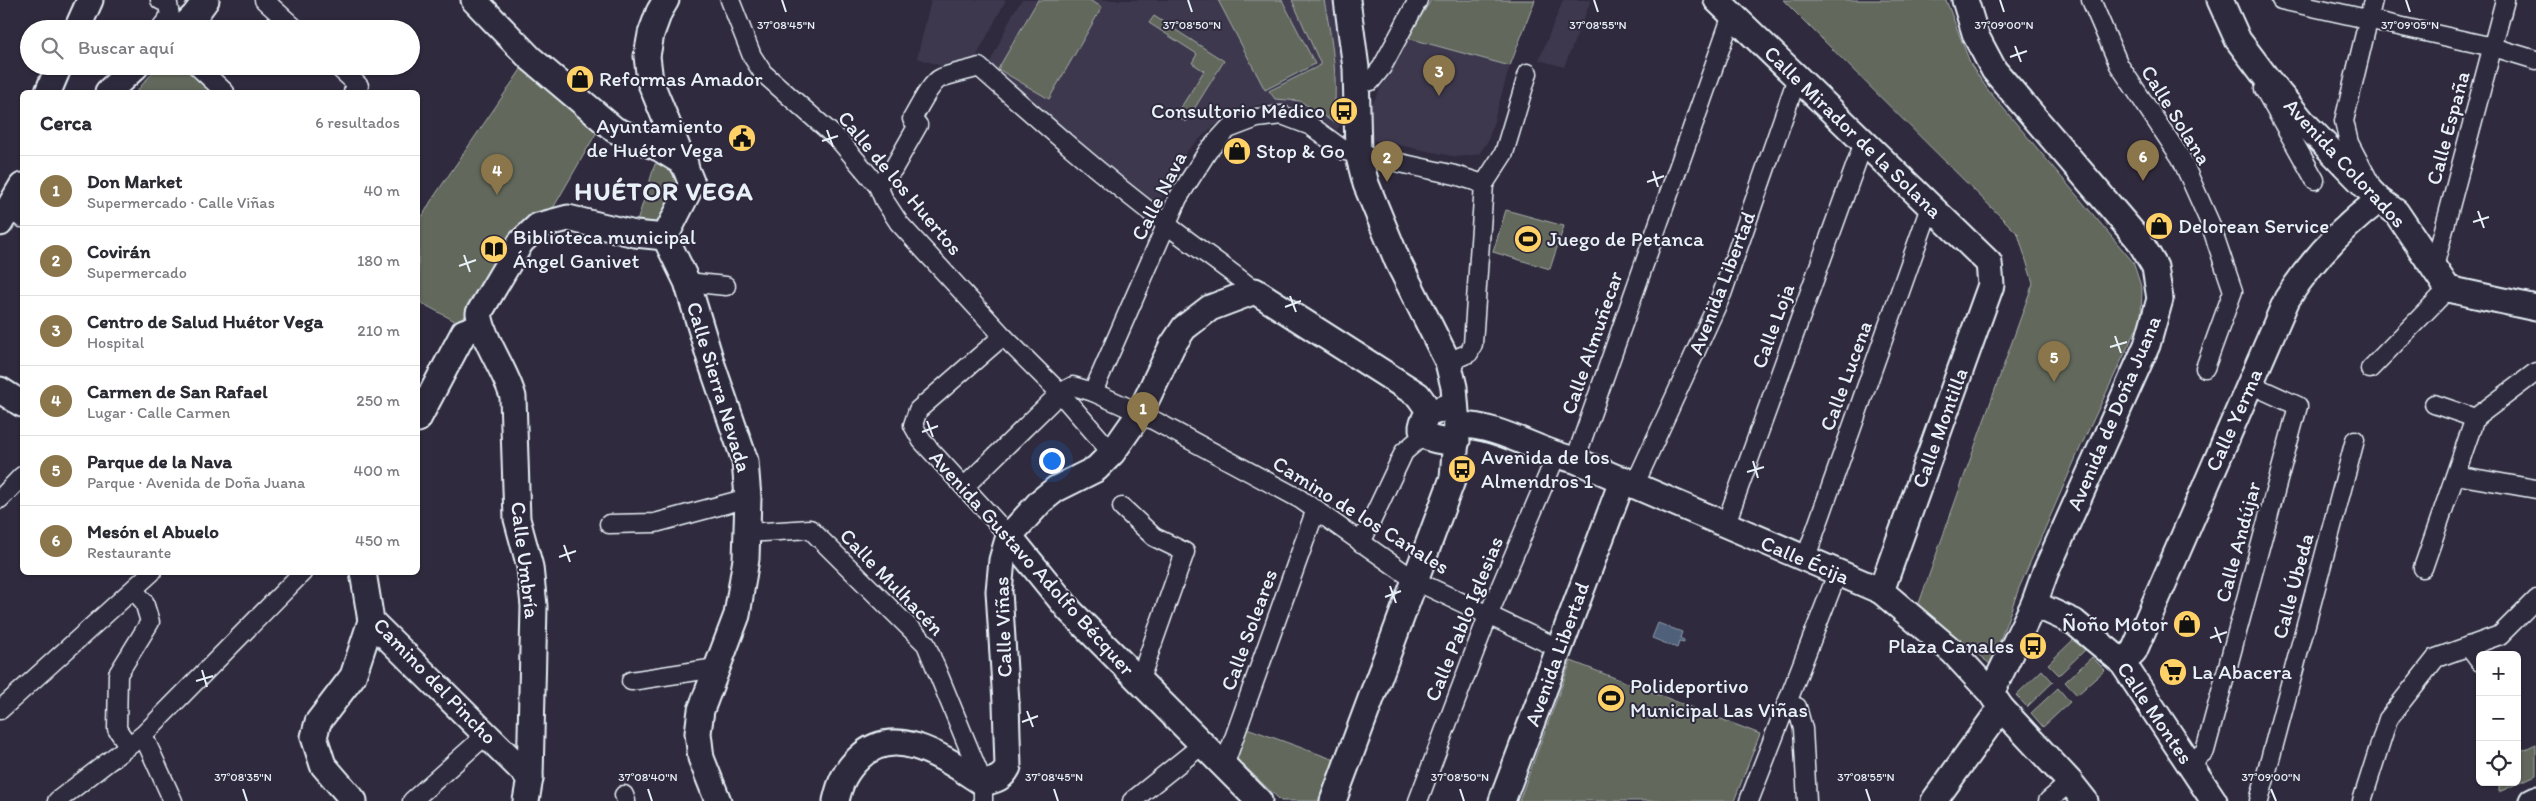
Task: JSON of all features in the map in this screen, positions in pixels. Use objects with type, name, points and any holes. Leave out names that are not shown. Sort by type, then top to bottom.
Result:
[{"type":"street","points":[[81,20],[90,0]]},
{"type":"street","points":[[160,0],[168,4],[170,16],[167,20]]},
{"type":"street","points":[[190,20],[206,0]]},
{"type":"street","points":[[264,0],[286,20]]},
{"type":"street","points":[[474,0],[530,58],[615,130],[665,141]]},
{"type":"street","points":[[420,415],[464,332],[481,326],[480,313],[521,242],[538,226],[568,218],[635,234],[665,238],[692,184],[685,164],[665,141],[650,82],[647,56],[654,27],[666,0]]},
{"type":"street","name":"Calle de los Huertos","points":[[730,0],[752,56],[763,73],[821,122],[878,186],[884,200],[899,223],[1002,336],[1060,393],[1112,453]]},
{"type":"street","points":[[1333,801],[1453,478],[1456,424],[1448,362],[1398,262],[1366,184],[1358,153],[1356,84],[1347,0]]},
{"type":"street","points":[[1356,84],[1371,81],[1382,68],[1418,0]]},
{"type":"street","name":"Avenida de Doña Juana","points":[[1934,801],[1996,701],[2045,573],[2146,345],[2160,299],[2155,267],[2139,240],[1994,70],[1976,36],[1965,0]]},
{"type":"street","name":"Calle Solana","points":[[2091,0],[2122,71],[2181,158],[2210,223],[2233,291],[2205,368]]},
{"type":"street","name":"Avenida Colorados","points":[[2220,0],[2238,40],[2314,180]]},
{"type":"street","points":[[2281,0],[2369,18],[2492,47],[2536,60]]},
{"type":"street","points":[[2373,0],[2344,122],[2349,143],[2379,200]]},
{"type":"street","name":"Calle España","points":[[2434,267],[2505,0]]},
{"type":"street","name":"Calle Mirador de la Solana","points":[[1725,7],[1990,263]]},
{"type":"street","name":"Calle Almuñecar","points":[[1565,458],[1725,7]]},
{"type":"street","name":"Avenida Colorados","points":[[2238,40],[2302,120],[2379,200],[2396,212],[2448,288]]},
{"type":"street","points":[[878,186],[893,169],[918,125],[912,119],[936,81],[942,77],[958,75],[978,67],[1071,149],[1166,225],[1220,262],[1255,291],[1418,395],[1436,442],[1456,424]]},
{"type":"street","points":[[1448,362],[1469,353],[1473,344],[1484,184],[1504,153],[1528,73]]},
{"type":"street","points":[[49,90],[55,75]]},
{"type":"street","points":[[110,90],[126,75]]},
{"type":"street","points":[[207,75],[223,90]]},
{"type":"street","points":[[347,75],[359,86],[355,90]]},
{"type":"street","name":"Avenida Libertad","points":[[1502,801],[1558,648],[1629,482],[1722,294],[1797,78]]},
{"type":"street","name":"Calle Nava","points":[[1093,392],[1178,198],[1208,151],[1228,129],[1257,118],[1282,115],[1311,126],[1345,151],[1455,175],[1484,184]]},
{"type":"street","name":"Calle Loja","points":[[1725,526],[1864,142]]},
{"type":"street","points":[[10,217],[20,191]]},
{"type":"street","name":"Calle Yerma","points":[[2122,662],[2134,651],[2287,299],[2315,260],[2354,219],[2379,200]]},
{"type":"street","name":"Calle Lucena","points":[[1805,560],[1930,207]]},
{"type":"street","name":"Calle Sierra Nevada","points":[[665,238],[688,282],[712,365],[745,461],[748,498],[746,559],[737,615],[701,710],[698,734],[701,758],[718,801]]},
{"type":"street","name":"Calle Montilla","points":[[1881,591],[1991,285],[1990,263]]},
{"type":"street","points":[[688,282],[726,286]]},
{"type":"street","points":[[2370,369],[2448,288],[2536,308]]},
{"type":"street","name":"Calle Viñas","points":[[983,792],[1004,775],[1008,766],[999,591],[1002,560],[1009,536],[1041,501],[1056,489],[1096,470],[1112,453],[1140,414],[1172,346],[1184,328],[1210,308],[1255,291]]},
{"type":"street","name":"Calle Umbría","points":[[481,326],[508,378],[513,396],[517,519],[530,567],[534,606],[528,790]]},
{"type":"street","name":"Avenida Gustavo Adolfo Bécquer","points":[[1002,336],[918,410],[913,425],[922,441],[1009,536],[1070,611],[1260,801]]},
{"type":"street","points":[[2423,568],[2475,418],[2536,372]]},
{"type":"street","name":"Calle Andújar","points":[[2189,764],[2204,751],[2298,406],[2250,384]]},
{"type":"street","name":"Camino de los Canales","points":[[1060,393],[1073,386],[1093,392],[1140,414],[1316,509],[1416,581],[1558,648]]},
{"type":"street","points":[[0,390],[20,403]]},
{"type":"street","points":[[965,486],[1060,393]]},
{"type":"street","points":[[2434,404],[2475,418]]},
{"type":"street","points":[[1428,423],[1456,424]]},
{"type":"street","points":[[1361,543],[1404,452],[1428,423]]},
{"type":"street","name":"Calle Écija","points":[[1456,424],[1481,426],[1629,482],[1725,526],[1881,591],[1953,652],[2077,791]]},
{"type":"street","name":"Calle Úbeda","points":[[2259,801],[2355,440]]},
{"type":"street","name":"Calle Pablo Iglesias","points":[[1418,801],[1488,616],[1565,458]]},
{"type":"street","points":[[2456,475],[2536,489]]},
{"type":"street","points":[[0,499],[20,478]]},
{"type":"street","points":[[609,524],[655,523],[748,498]]},
{"type":"street","name":"Avenida Gustavo Adolfo Bécquer","points":[[1122,507],[1154,537],[1185,552],[1139,682]]},
{"type":"street","name":"Calle Soleares","points":[[1224,766],[1316,509]]},
{"type":"street","name":"Calle Mulhacén","points":[[747,533],[810,529],[926,644],[983,792]]},
{"type":"street","points":[[1749,801],[1837,574]]},
{"type":"street","points":[[0,710],[149,575]]},
{"type":"street","points":[[57,801],[143,735],[300,575]]},
{"type":"street","name":"Camino del Pincho","points":[[363,575],[371,621],[486,735],[528,790]]},
{"type":"street","points":[[128,745],[116,729],[118,674],[150,622],[144,602],[134,590]]},
{"type":"street","points":[[2362,801],[2388,719],[2436,658],[2500,635],[2535,601]]},
{"type":"street","name":"Calle Montes","points":[[2034,604],[2074,622],[2122,662],[2214,801]]},
{"type":"street","points":[[354,801],[323,765],[314,737],[318,722],[353,676],[371,621]]},
{"type":"street","points":[[2468,646],[2476,657]]},
{"type":"street","points":[[631,681],[716,668]]},
{"type":"street","points":[[1787,703],[1797,707],[1803,729],[1807,801]]},
{"type":"street","points":[[143,735],[173,801]]},
{"type":"street","points":[[412,801],[486,735]]},
{"type":"street","points":[[841,797],[850,766],[864,752],[879,744],[900,742],[926,749],[983,792]]},
{"type":"street","points":[[1132,801],[1202,745]]},
{"type":"street","points":[[2048,801],[2077,791]]},
{"type":"street","points":[[2532,801],[2536,799]]},
{"type":"shaded area","points":[[931,0],[1006,0],[973,63],[956,71],[917,58]]},
{"type":"shaded area","points":[[1022,0],[1336,0],[1342,60],[1341,124],[1337,130],[1300,107],[1281,105],[1257,105],[1232,114],[1209,130],[1187,151],[1156,209],[988,67],[1013,13]]},
{"type":"shaded area","points":[[1563,0],[1591,0],[1564,67],[1539,60]]},
{"type":"shaded area","points":[[1408,38],[1510,66],[1488,141],[1479,154],[1457,157],[1374,140],[1369,135],[1371,106]]},
{"type":"green space","points":[[1038,0],[1089,0],[1102,7],[1049,99],[998,69]]},
{"type":"green space","points":[[1218,0],[1282,0],[1315,64],[1265,90]]},
{"type":"green space","points":[[1292,0],[1324,0],[1335,76],[1333,122],[1300,101],[1275,99],[1269,91],[1321,65]]},
{"type":"green space","points":[[1431,0],[1535,0],[1510,66],[1408,38]]},
{"type":"green space","points":[[1783,0],[1946,0],[1971,65],[1988,90],[2133,262],[2142,289],[2141,319],[2081,446],[2019,588],[1991,665],[1918,606],[2033,283],[2018,234]]},
{"type":"green space","points":[[1154,16],[1224,61],[1186,122],[1176,115],[1204,71],[1192,63],[1197,54],[1149,23]]},
{"type":"green space","points":[[524,65],[598,130],[552,210],[464,326],[420,302],[420,220],[431,201]]},
{"type":"green space","points":[[150,75],[192,75],[209,90],[138,90]]},
{"type":"green space","points":[[655,164],[665,165],[671,170],[677,187],[657,225],[635,228]]},
{"type":"green space","name":"Juego de Petanca","points":[[1506,210],[1564,226],[1550,269],[1493,252]]},
{"type":"green space","points":[[2074,639],[2085,650],[2059,675],[2048,664]]},
{"type":"green space","points":[[2092,657],[2105,670],[2077,695],[2065,682]]},
{"type":"green space","name":"Polideportivo Municipal Las Viñas","points":[[1571,661],[1760,734],[1734,801],[1519,801]]},
{"type":"green space","points":[[2042,670],[2053,682],[2027,707],[2016,695]]},
{"type":"green space","points":[[2058,688],[2070,702],[2043,727],[2031,713]]},
{"type":"green space","points":[[1247,728],[1335,760],[1320,801],[1281,801],[1236,758]]},
{"type":"green space","points":[[2536,744],[2536,775],[2521,782],[2521,751]]},
{"type":"green space","points":[[2499,786],[2512,786],[2499,792]]},
{"type":"water","points":[[1658,623],[1682,632],[1680,638],[1684,640],[1684,643],[1679,642],[1677,648],[1652,638]]},
{"type":"place","name":"Reformas Amador","points":[[580,79]]},
{"type":"place","name":"Centro de Salud Huétor Vega","points":[[1439,96]]},
{"type":"place","name":"Consultorio Médico","points":[[1344,111]]},
{"type":"place","name":"Ayuntamiento de Huétor Vega","points":[[742,138]]},
{"type":"place","name":"Stop & Go","points":[[1237,151]]},
{"type":"place","name":"Mesón el Abuelo","points":[[2143,181]]},
{"type":"place","name":"Covirán","points":[[1387,182]]},
{"type":"place","name":"Carmen de San Rafael","points":[[497,195]]},
{"type":"place","name":"Delorean Service","points":[[2159,226]]},
{"type":"place","name":"Juego de Petanca","points":[[1528,239]]},
{"type":"place","name":"Biblioteca municipal Ángel Ganivet","points":[[494,249]]},
{"type":"place","name":"Parque de la Nava","points":[[2054,382]]},
{"type":"place","name":"Don Market","points":[[1143,433]]},
{"type":"place","name":"Avenida de los Almendros 1","points":[[1462,469]]},
{"type":"place","name":"Ñoño Motor","points":[[2187,624]]},
{"type":"place","name":"Plaza Canales","points":[[2033,646]]},
{"type":"place","name":"La Abacera","points":[[2173,672]]},
{"type":"place","name":"Polideportivo Municipal Las Viñas","points":[[1611,698]]},
{"type":"district","name":"HUÉTOR VEGA","points":[[664,191]]}]
